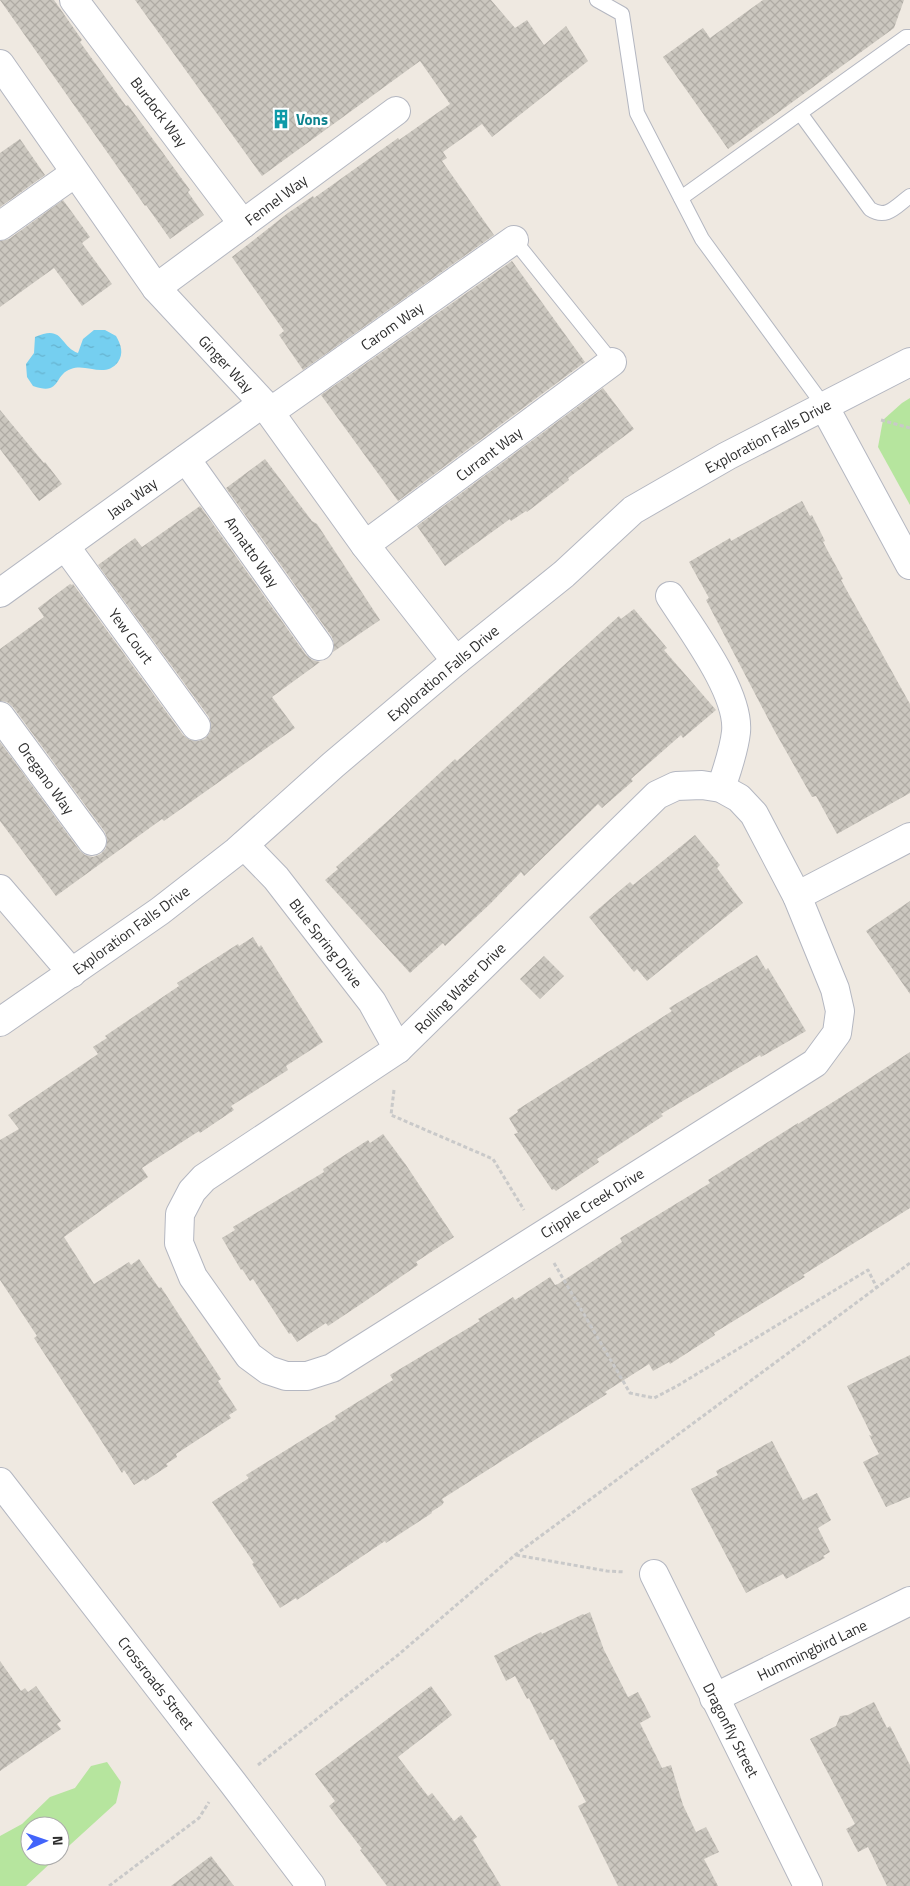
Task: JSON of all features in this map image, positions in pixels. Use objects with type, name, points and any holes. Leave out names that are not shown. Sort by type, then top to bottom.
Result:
[{"type":"street","name":"Burdock Way","points":[[74,0],[243,224]]},
{"type":"street","name":"Ginger Way","points":[[0,64],[156,288],[266,408],[365,545],[456,662]]},
{"type":"street","name":"Fennel Way","points":[[156,288],[396,111]]},
{"type":"street","points":[[0,226],[75,172]]},
{"type":"street","name":"Carom Way","points":[[266,408],[514,240]]},
{"type":"street","name":"Currant Way","points":[[365,545],[612,362]]},
{"type":"street","name":"Exploration Falls Drive","points":[[0,1022],[160,911],[244,845],[333,765],[564,574],[634,510],[727,456],[910,362]]},
{"type":"street","points":[[824,406],[910,565]]},
{"type":"street","name":"Java Way","points":[[0,594],[186,459],[266,408]]},
{"type":"street","name":"Annatto Way","points":[[186,459],[318,646]]},
{"type":"street","name":"Yew Court","points":[[65,546],[196,726]]},
{"type":"street","points":[[670,596],[718,672],[734,707],[736,731],[730,762],[721,788]]},
{"type":"street","name":"Oregano Way","points":[[0,716],[92,841]]},
{"type":"street","name":"Rolling Water Drive","points":[[220,1316],[193,1277],[180,1243],[180,1214],[192,1191],[204,1178],[398,1049],[657,795],[676,786],[702,784],[721,788],[739,798],[754,814],[797,896]]},
{"type":"street","points":[[797,896],[910,837]]},
{"type":"street","name":"Blue Spring Drive","points":[[244,845],[276,878],[372,1002],[398,1049]]},
{"type":"street","points":[[0,889],[72,973]]},
{"type":"street","name":"Cripple Creek Drive","points":[[220,1316],[249,1356],[268,1370],[286,1376],[307,1376],[332,1368],[538,1236],[815,1063],[837,1033],[840,1011],[835,989],[797,896]]},
{"type":"street","name":"Crossroads Street","points":[[0,1482],[311,1886]]},
{"type":"street","name":"Dragonfly Street","points":[[654,1574],[714,1698],[763,1791],[808,1886]]},
{"type":"street","name":"Hummingbird Lane","points":[[714,1698],[910,1601]]},
{"type":"lane","points":[[597,0],[622,14],[637,113],[702,239],[824,406]]},
{"type":"lane","points":[[681,198],[906,37],[910,37]]},
{"type":"lane","points":[[800,113],[870,208],[878,214],[886,214],[910,196]]},
{"type":"lane","points":[[514,240],[612,362]]},
{"type":"path","points":[[881,420],[910,428]]},
{"type":"path","points":[[398,1049],[391,1115],[492,1159],[516,1196],[630,1393],[654,1398],[678,1386],[868,1270],[877,1288]]},
{"type":"path","points":[[109,1886],[198,1818],[211,1799],[398,1655],[515,1555],[910,1263]]},
{"type":"path","points":[[515,1555],[607,1571],[654,1574]]},
{"type":"green space","points":[[910,398],[910,505],[878,447],[883,420]]},
{"type":"green space","points":[[107,1762],[121,1782],[116,1803],[70,1845],[70,1816],[30,1816],[50,1797],[75,1788],[91,1766]]},
{"type":"green space","points":[[20,1825],[20,1866],[47,1866],[26,1886],[0,1886],[0,1836]]},
{"type":"water","points":[[94,330],[105,330],[118,339],[121,355],[113,367],[102,370],[71,369],[65,372],[53,387],[42,388],[33,386],[27,377],[26,364],[34,353],[35,337],[51,333],[78,353],[83,339]]},
{"type":"building","points":[[0,0],[54,0],[82,40],[80,42],[190,190],[188,192],[204,215],[170,239]]},
{"type":"building","points":[[135,0],[491,0],[515,28],[527,20],[544,45],[566,26],[588,61],[492,137],[482,124],[443,152],[447,158],[442,161],[494,235],[303,370],[279,335],[284,331],[232,257],[288,213],[313,196],[314,198],[398,138],[399,140],[450,104],[420,61],[262,176]]},
{"type":"building","points":[[763,0],[904,0],[894,28],[728,149],[663,57],[703,28],[710,38]]},
{"type":"building","points":[[20,139],[45,175],[0,207],[0,153]]},
{"type":"building","points":[[63,200],[90,237],[82,243],[112,284],[82,306],[54,268],[0,307],[0,241],[9,239]]},
{"type":"building","points":[[512,261],[585,362],[398,501],[321,395]]},
{"type":"building","points":[[603,388],[634,429],[568,478],[569,480],[527,512],[511,521],[510,519],[445,566],[417,526]]},
{"type":"building","points":[[0,410],[62,484],[39,501],[0,449]]},
{"type":"building","points":[[265,459],[312,521],[317,524],[380,620],[333,652],[334,644],[332,637],[226,488]]},
{"type":"building","points":[[802,501],[810,516],[812,515],[825,541],[823,542],[843,579],[841,580],[910,704],[910,793],[837,834],[816,796],[812,797],[774,730],[706,600],[709,598],[689,562],[730,538],[731,541]]},
{"type":"building","points":[[200,506],[306,655],[312,660],[320,662],[272,697],[295,728],[164,821],[162,819],[56,896],[0,821],[0,742],[80,851],[85,855],[93,857],[101,854],[106,848],[107,839],[105,832],[13,707],[7,702],[0,701],[0,649],[44,617],[38,608],[70,584],[73,584],[183,735],[190,740],[198,741],[205,739],[210,732],[211,724],[209,717],[98,565],[135,538],[142,547]]},
{"type":"building","points":[[634,609],[667,648],[664,650],[716,710],[683,738],[681,735],[631,779],[633,781],[602,808],[598,804],[524,876],[521,872],[445,946],[443,943],[410,973],[325,880],[338,869],[336,867],[455,759],[457,761],[619,616],[621,619]]},
{"type":"building","points":[[695,835],[720,865],[717,868],[743,903],[647,981],[637,969],[634,972],[589,917],[630,882],[633,885]]},
{"type":"building","points":[[910,901],[910,994],[866,931]]},
{"type":"building","points":[[253,937],[259,947],[261,945],[323,1042],[286,1066],[288,1070],[231,1106],[234,1110],[142,1168],[148,1177],[64,1237],[94,1284],[129,1262],[131,1265],[139,1259],[159,1288],[161,1287],[221,1379],[218,1381],[237,1410],[229,1415],[231,1418],[176,1454],[177,1457],[166,1464],[168,1466],[145,1481],[144,1479],[134,1485],[124,1470],[122,1473],[34,1338],[37,1336],[0,1280],[0,1140],[19,1129],[8,1115],[98,1054],[93,1047],[107,1038],[105,1036],[179,986],[177,983],[238,944],[239,946]]},
{"type":"building","points":[[757,955],[766,970],[768,968],[806,1031],[761,1057],[760,1055],[661,1114],[663,1116],[597,1159],[599,1162],[556,1191],[552,1190],[514,1134],[518,1133],[509,1118],[518,1112],[517,1110],[672,1011],[669,1008]]},
{"type":"building","points":[[544,956],[564,976],[540,999],[520,979]]},
{"type":"building","points":[[910,1052],[910,1208],[803,1275],[805,1277],[714,1333],[715,1335],[670,1364],[669,1362],[653,1371],[649,1364],[605,1392],[607,1394],[442,1499],[444,1502],[442,1505],[432,1513],[386,1543],[385,1541],[297,1600],[296,1598],[280,1608],[252,1564],[254,1563],[212,1502],[249,1478],[246,1475],[336,1419],[335,1416],[393,1380],[390,1375],[480,1321],[478,1319],[513,1297],[515,1300],[550,1277],[555,1285],[558,1284],[622,1242],[620,1238],[710,1183],[708,1180]]},
{"type":"building","points":[[383,1134],[454,1237],[416,1262],[418,1265],[364,1302],[328,1326],[326,1323],[297,1342],[291,1333],[289,1334],[253,1279],[250,1281],[241,1270],[222,1238],[235,1230],[233,1227],[324,1172],[323,1169],[368,1140],[370,1143]]},
{"type":"building","points":[[910,1355],[910,1497],[886,1507],[863,1462],[879,1454],[847,1386]]},
{"type":"building","points":[[772,1441],[803,1500],[817,1493],[831,1520],[818,1528],[830,1552],[823,1556],[825,1558],[786,1579],[783,1574],[746,1593],[691,1489],[718,1475],[716,1471]]},
{"type":"building","points":[[590,1612],[604,1650],[628,1697],[638,1692],[651,1717],[640,1723],[662,1768],[671,1765],[683,1805],[696,1832],[706,1827],[719,1852],[704,1859],[718,1886],[618,1886],[578,1806],[586,1802],[553,1739],[550,1740],[529,1698],[527,1699],[515,1676],[506,1681],[494,1656],[541,1632],[542,1634]]},
{"type":"building","points":[[0,1661],[21,1691],[25,1688],[28,1692],[36,1686],[61,1721],[57,1724],[61,1729],[0,1771]]},
{"type":"building","points":[[431,1686],[452,1715],[398,1757],[428,1796],[432,1793],[454,1821],[461,1815],[477,1837],[473,1840],[501,1886],[387,1886],[329,1806],[335,1801],[315,1774]]},
{"type":"building","points":[[874,1702],[887,1728],[890,1726],[910,1765],[910,1886],[887,1886],[868,1847],[858,1852],[846,1829],[855,1824],[810,1739],[836,1726],[840,1716],[848,1715]]},
{"type":"building","points":[[211,1856],[234,1886],[171,1886]]},
{"type":"place","name":"Vons","points":[[281,119]]}]
